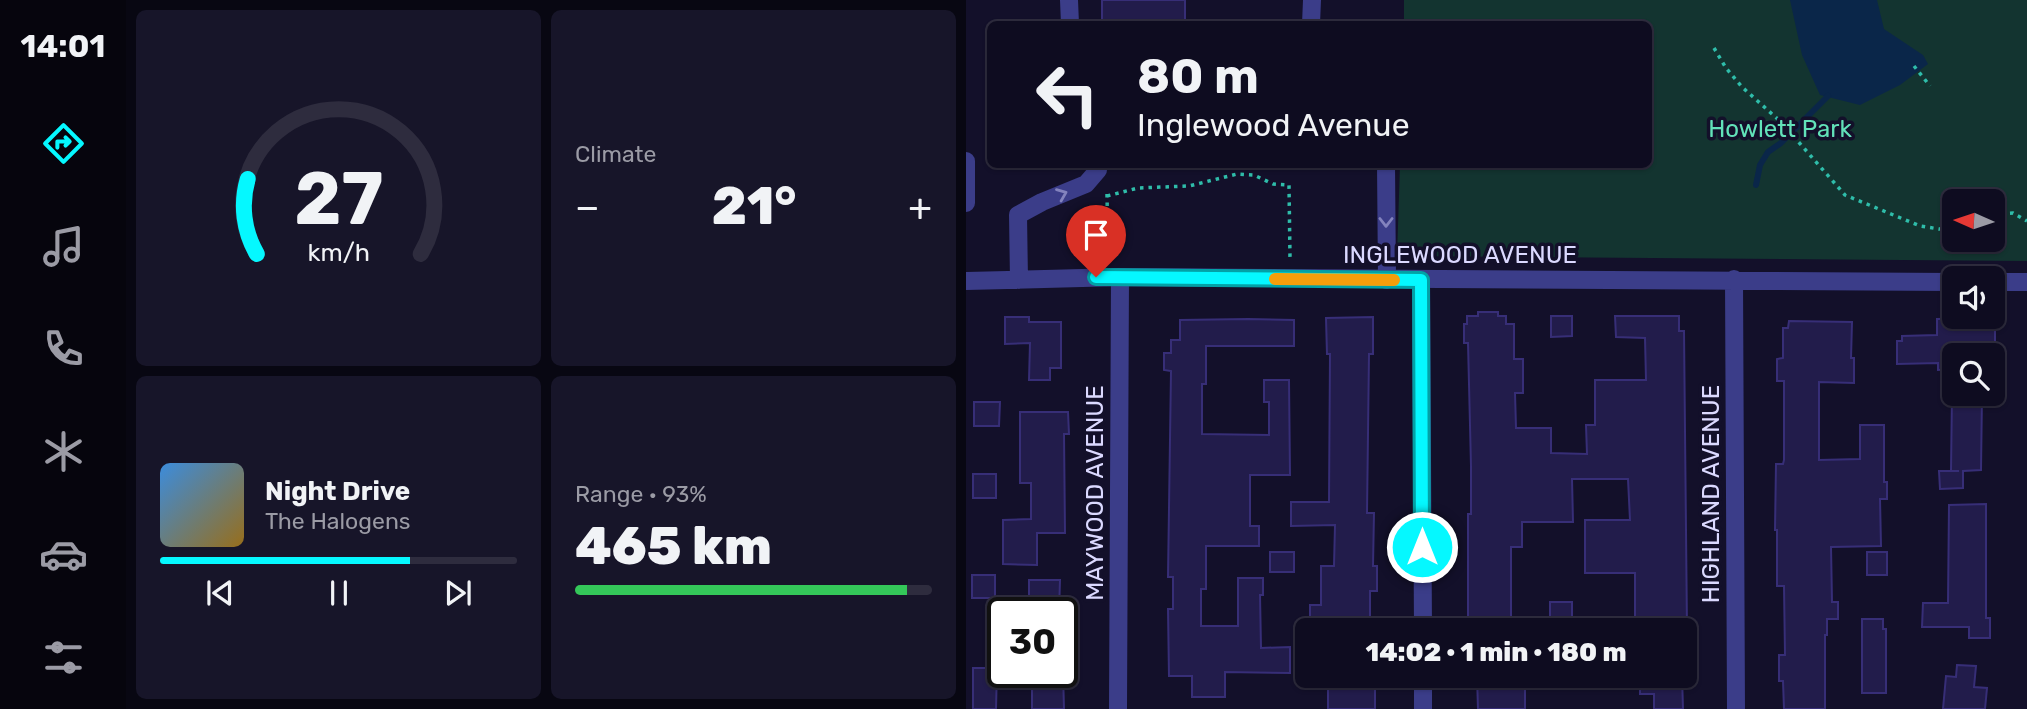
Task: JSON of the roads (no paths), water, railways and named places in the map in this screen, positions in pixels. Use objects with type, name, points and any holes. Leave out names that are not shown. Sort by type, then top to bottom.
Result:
[{"type":"street","points":[[1069,0],[1070,21]]},
{"type":"street","points":[[1311,21],[1312,0]]},
{"type":"street","points":[[966,161],[966,203]]},
{"type":"street","points":[[1019,280],[1018,215],[1086,184],[1098,168]]},
{"type":"street","points":[[1386,168],[1387,280]]},
{"type":"street","name":"INGLEWOOD AVENUE","points":[[966,281],[1120,277],[1942,282]]},
{"type":"street","name":"MAYWOOD AVENUE","points":[[1118,709],[1120,277]]},
{"type":"street","name":"HIGHLAND AVENUE","points":[[1734,279],[1736,709]]},
{"type":"street","points":[[1421,280],[1423,618]]},
{"type":"street","points":[[2005,282],[2027,282]]},
{"type":"street","points":[[1423,688],[1423,709]]},
{"type":"water","points":[[1790,0],[1877,0],[1884,29],[1923,55],[1928,64],[1900,85],[1860,105],[1820,95],[1802,55]]},
{"type":"waterway","points":[[1756,185],[1760,165],[1768,152],[1781,143],[1828,96]]},
{"type":"park label","name":"Howlett Park","points":[[1780,129]]}]
